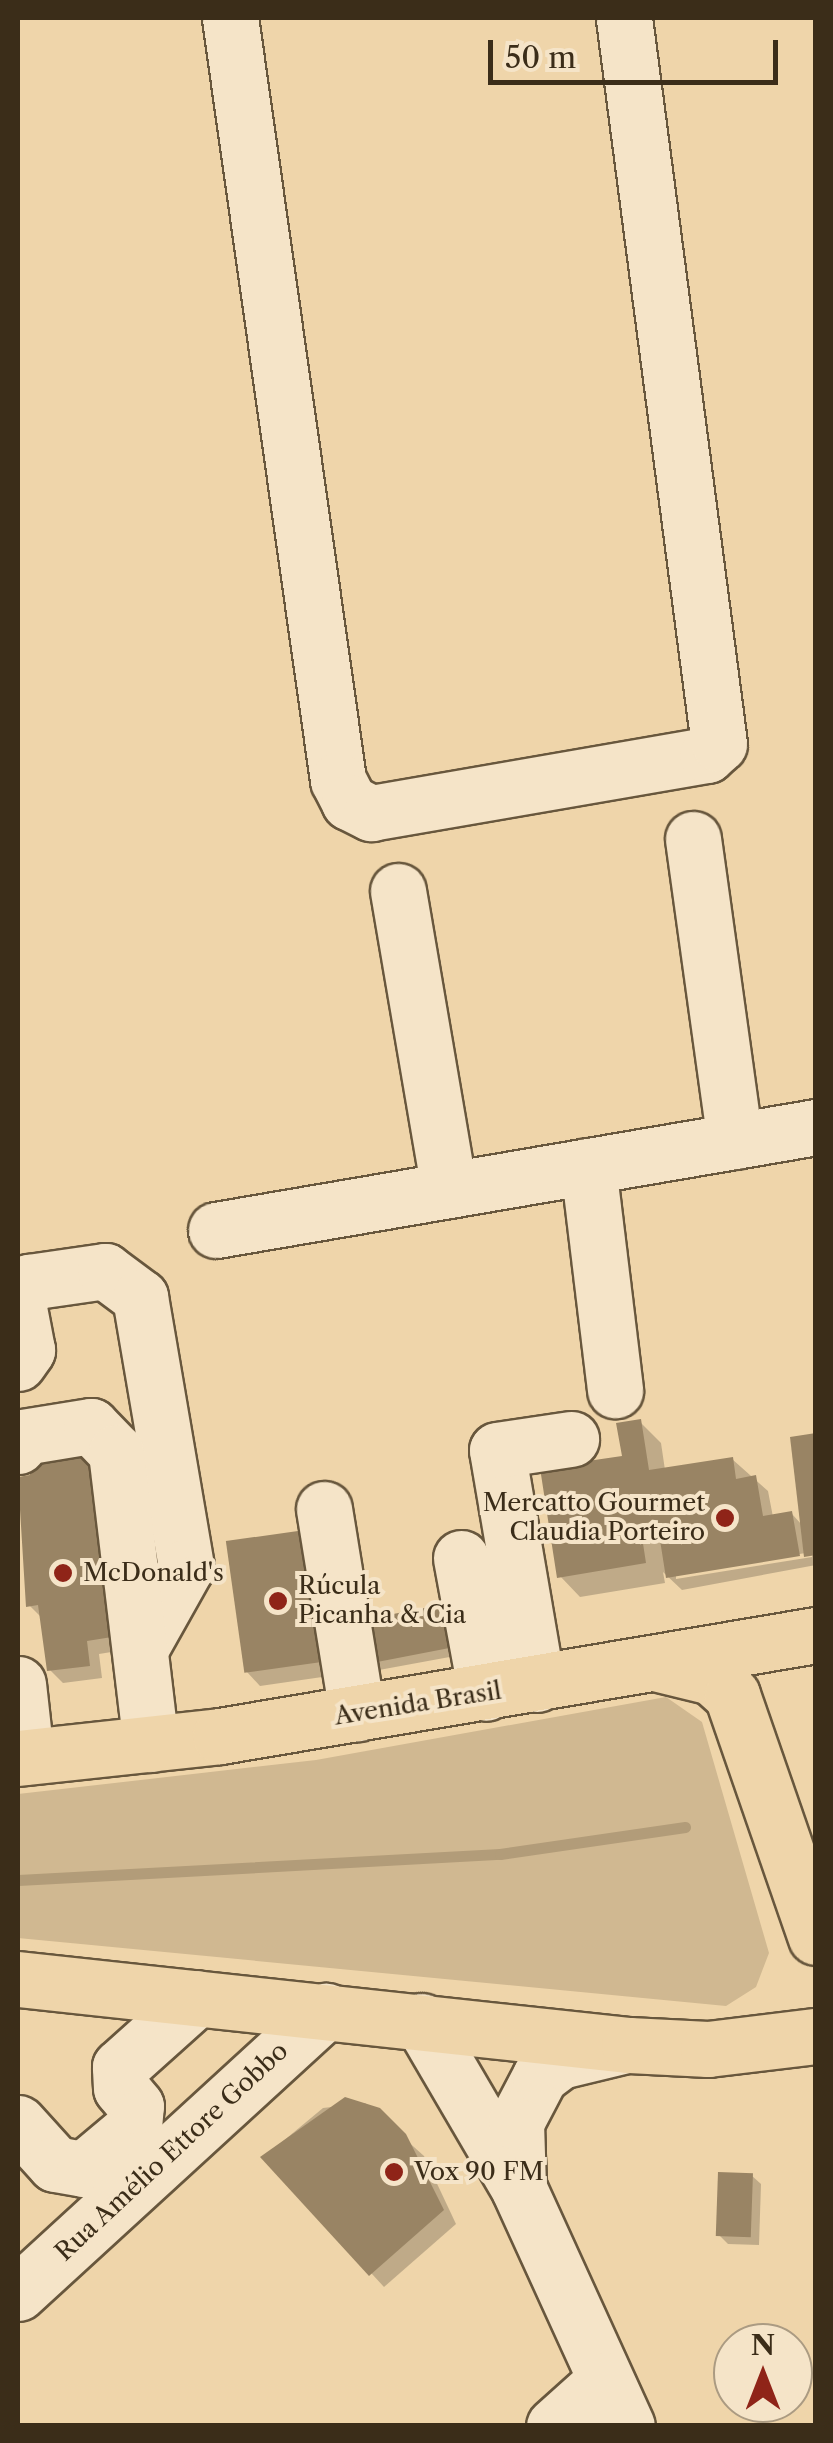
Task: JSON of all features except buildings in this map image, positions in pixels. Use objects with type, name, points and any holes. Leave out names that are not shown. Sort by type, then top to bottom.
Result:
[{"type":"main road","name":"Avenida Brasil","points":[[22,1758],[357,1714],[812,1636]]},
{"type":"main road","points":[[812,1636],[785,1648],[766,1687],[816,1864]]},
{"type":"main road","points":[[651,1662],[712,1677],[732,1695],[816,1937]]},
{"type":"main road","points":[[18,1979],[629,2045],[795,2041],[816,2010]]},
{"type":"street","points":[[230,18],[338,780],[349,802],[371,813],[706,755],[718,744],[624,18]]},
{"type":"street","points":[[694,838],[734,1141]]},
{"type":"street","points":[[398,891],[449,1190]]},
{"type":"street","points":[[216,1230],[816,1128]]},
{"type":"street","points":[[588,1166],[615,1390]]},
{"type":"street","points":[[18,1363],[27,1350],[18,1303],[30,1282],[104,1272],[140,1296],[186,1567],[140,1649]]},
{"type":"street","points":[[18,1446],[92,1426],[116,1452],[151,1744]]},
{"type":"street","points":[[512,1688],[497,1450],[571,1439]]},
{"type":"street","points":[[324,1510],[357,1714]]},
{"type":"street","points":[[461,1558],[512,1688]]},
{"type":"street","points":[[18,1684],[22,1758]]},
{"type":"street","points":[[18,2123],[55,2164],[84,2169],[134,2127],[136,2106],[121,2088],[120,2066],[197,1998]]},
{"type":"street","name":"Rua Amélio Ettore Gobbo","points":[[22,2281],[326,2010]]},
{"type":"street","points":[[421,2021],[519,2189],[616,2403],[554,2426]]},
{"type":"street","points":[[519,2189],[516,2122],[540,2076],[573,2056],[629,2045]]},
{"type":"shaded area","points":[[666,1697],[702,1722],[769,1953],[756,1987],[726,2006],[18,1938],[18,1794],[316,1760]]},
{"type":"waterway","points":[[18,1880],[500,1854],[685,1827]]},
{"type":"place","name":"Mercatto Gourmet Claudia Porteiro","points":[[725,1518]]},
{"type":"place","name":"McDonald's","points":[[63,1573]]},
{"type":"place","name":"Rúcula Picanha & Cia","points":[[278,1601]]},
{"type":"place","name":"Vox 90 FM","points":[[394,2172]]}]
